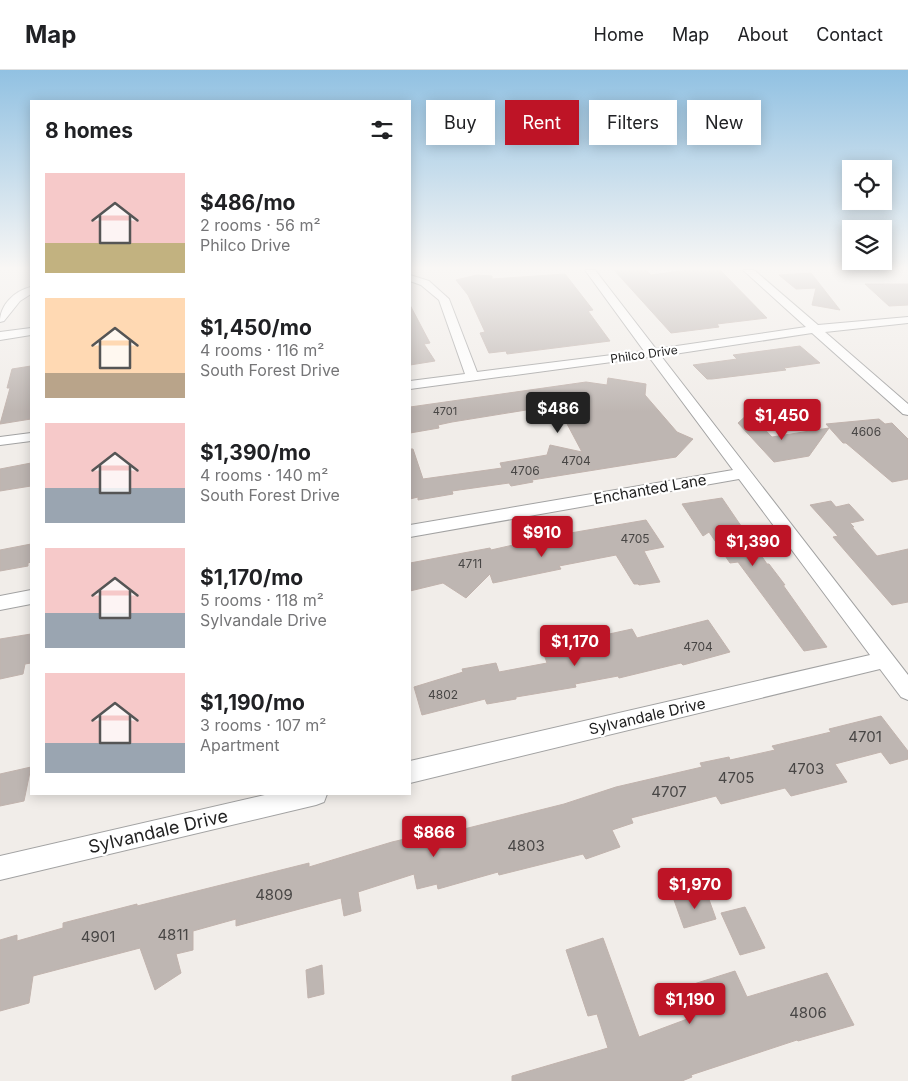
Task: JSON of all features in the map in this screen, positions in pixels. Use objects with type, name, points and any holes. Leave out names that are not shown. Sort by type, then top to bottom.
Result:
[{"type":"street","points":[[451,317],[472,376]]},
{"type":"street","points":[[626,317],[908,691]]},
{"type":"street","points":[[802,317],[908,411]]},
{"type":"street","name":"Philco Drive","points":[[411,384],[654,353],[815,329],[908,320]]},
{"type":"street","points":[[0,336],[30,332]]},
{"type":"street","points":[[0,441],[30,437]]},
{"type":"street","name":"Enchanted Lane","points":[[411,531],[743,473]]},
{"type":"street","points":[[0,603],[30,597]]},
{"type":"street","name":"Sylvandale Drive","points":[[411,772],[884,660]]},
{"type":"street","name":"Sylvandale Drive","points":[[0,868],[312,795]]},
{"type":"building","points":[[411,317],[416,317],[430,343],[424,344],[435,361],[411,365]]},
{"type":"building","points":[[478,317],[593,317],[610,341],[507,354],[506,351],[489,353],[480,333],[485,332]]},
{"type":"building","points":[[657,317],[767,318],[717,324],[719,327],[671,333]]},
{"type":"building","points":[[800,346],[820,363],[784,368],[786,370],[712,379],[707,379],[693,365],[737,359],[733,355]]},
{"type":"building","points":[[30,366],[30,419],[0,424],[10,388],[7,388],[12,369]]},
{"type":"building","points":[[608,378],[646,384],[645,395],[677,432],[693,439],[676,457],[532,480],[533,482],[511,486],[509,483],[452,491],[453,494],[418,500],[418,497],[411,499],[411,449],[413,449],[423,479],[502,468],[500,463],[547,455],[550,445],[582,452],[557,405],[452,422],[438,425],[439,428],[411,433],[411,407],[586,382],[607,385]]},
{"type":"building","points":[[749,413],[772,437],[829,428],[809,456],[774,462],[738,423]]},
{"type":"building","points":[[879,419],[885,424],[892,423],[908,439],[908,479],[892,482],[846,443],[843,443],[826,424]]},
{"type":"building","points":[[30,463],[30,486],[0,491],[0,469]]},
{"type":"building","points":[[722,498],[827,647],[804,651],[738,562],[730,563],[709,532],[703,536],[682,504]]},
{"type":"building","points":[[831,501],[836,507],[849,504],[864,520],[850,523],[877,556],[908,549],[908,602],[892,605],[833,537],[838,536],[810,505]]},
{"type":"building","points":[[646,520],[664,547],[644,551],[660,582],[634,584],[616,555],[559,566],[561,569],[493,583],[490,574],[466,598],[443,583],[411,591],[411,563],[490,548],[491,550],[553,536]]},
{"type":"building","points":[[30,544],[30,562],[28,566],[0,571],[0,550]]},
{"type":"building","points":[[708,620],[730,652],[683,665],[681,663],[619,678],[618,676],[575,684],[576,687],[487,704],[485,699],[422,715],[414,687],[463,672],[462,669],[496,663],[499,672],[547,663],[542,649],[601,639],[600,636],[632,629],[637,638]]},
{"type":"building","points":[[30,634],[30,663],[25,664],[23,674],[0,679],[0,639]]},
{"type":"building","points":[[881,716],[908,751],[908,759],[890,764],[881,752],[835,764],[847,782],[791,796],[785,788],[721,804],[716,796],[631,818],[633,823],[612,830],[620,847],[586,859],[583,854],[499,875],[498,872],[438,889],[437,884],[417,889],[414,874],[358,892],[361,911],[344,916],[341,898],[236,926],[236,919],[193,931],[193,950],[176,954],[181,973],[155,990],[140,948],[33,976],[29,1003],[0,1011],[0,940],[17,935],[17,941],[63,928],[63,923],[137,904],[137,906],[309,863],[309,867],[392,842],[447,829],[448,833],[564,804],[616,787],[702,767],[700,763],[729,757],[730,760],[775,750],[772,746],[831,732],[829,729]]},
{"type":"building","points":[[30,767],[24,801],[0,806],[0,774]]},
{"type":"building","points":[[707,894],[716,919],[684,928],[674,900]]},
{"type":"building","points":[[745,907],[765,948],[740,955],[721,913]]},
{"type":"building","points":[[603,938],[639,1037],[690,1018],[678,989],[735,971],[747,997],[827,973],[854,1025],[797,1040],[691,1075],[692,1077],[682,1081],[512,1081],[512,1076],[608,1048],[597,1014],[588,1016],[566,950]]},
{"type":"building","points":[[322,965],[324,994],[308,998],[306,970]]}]
